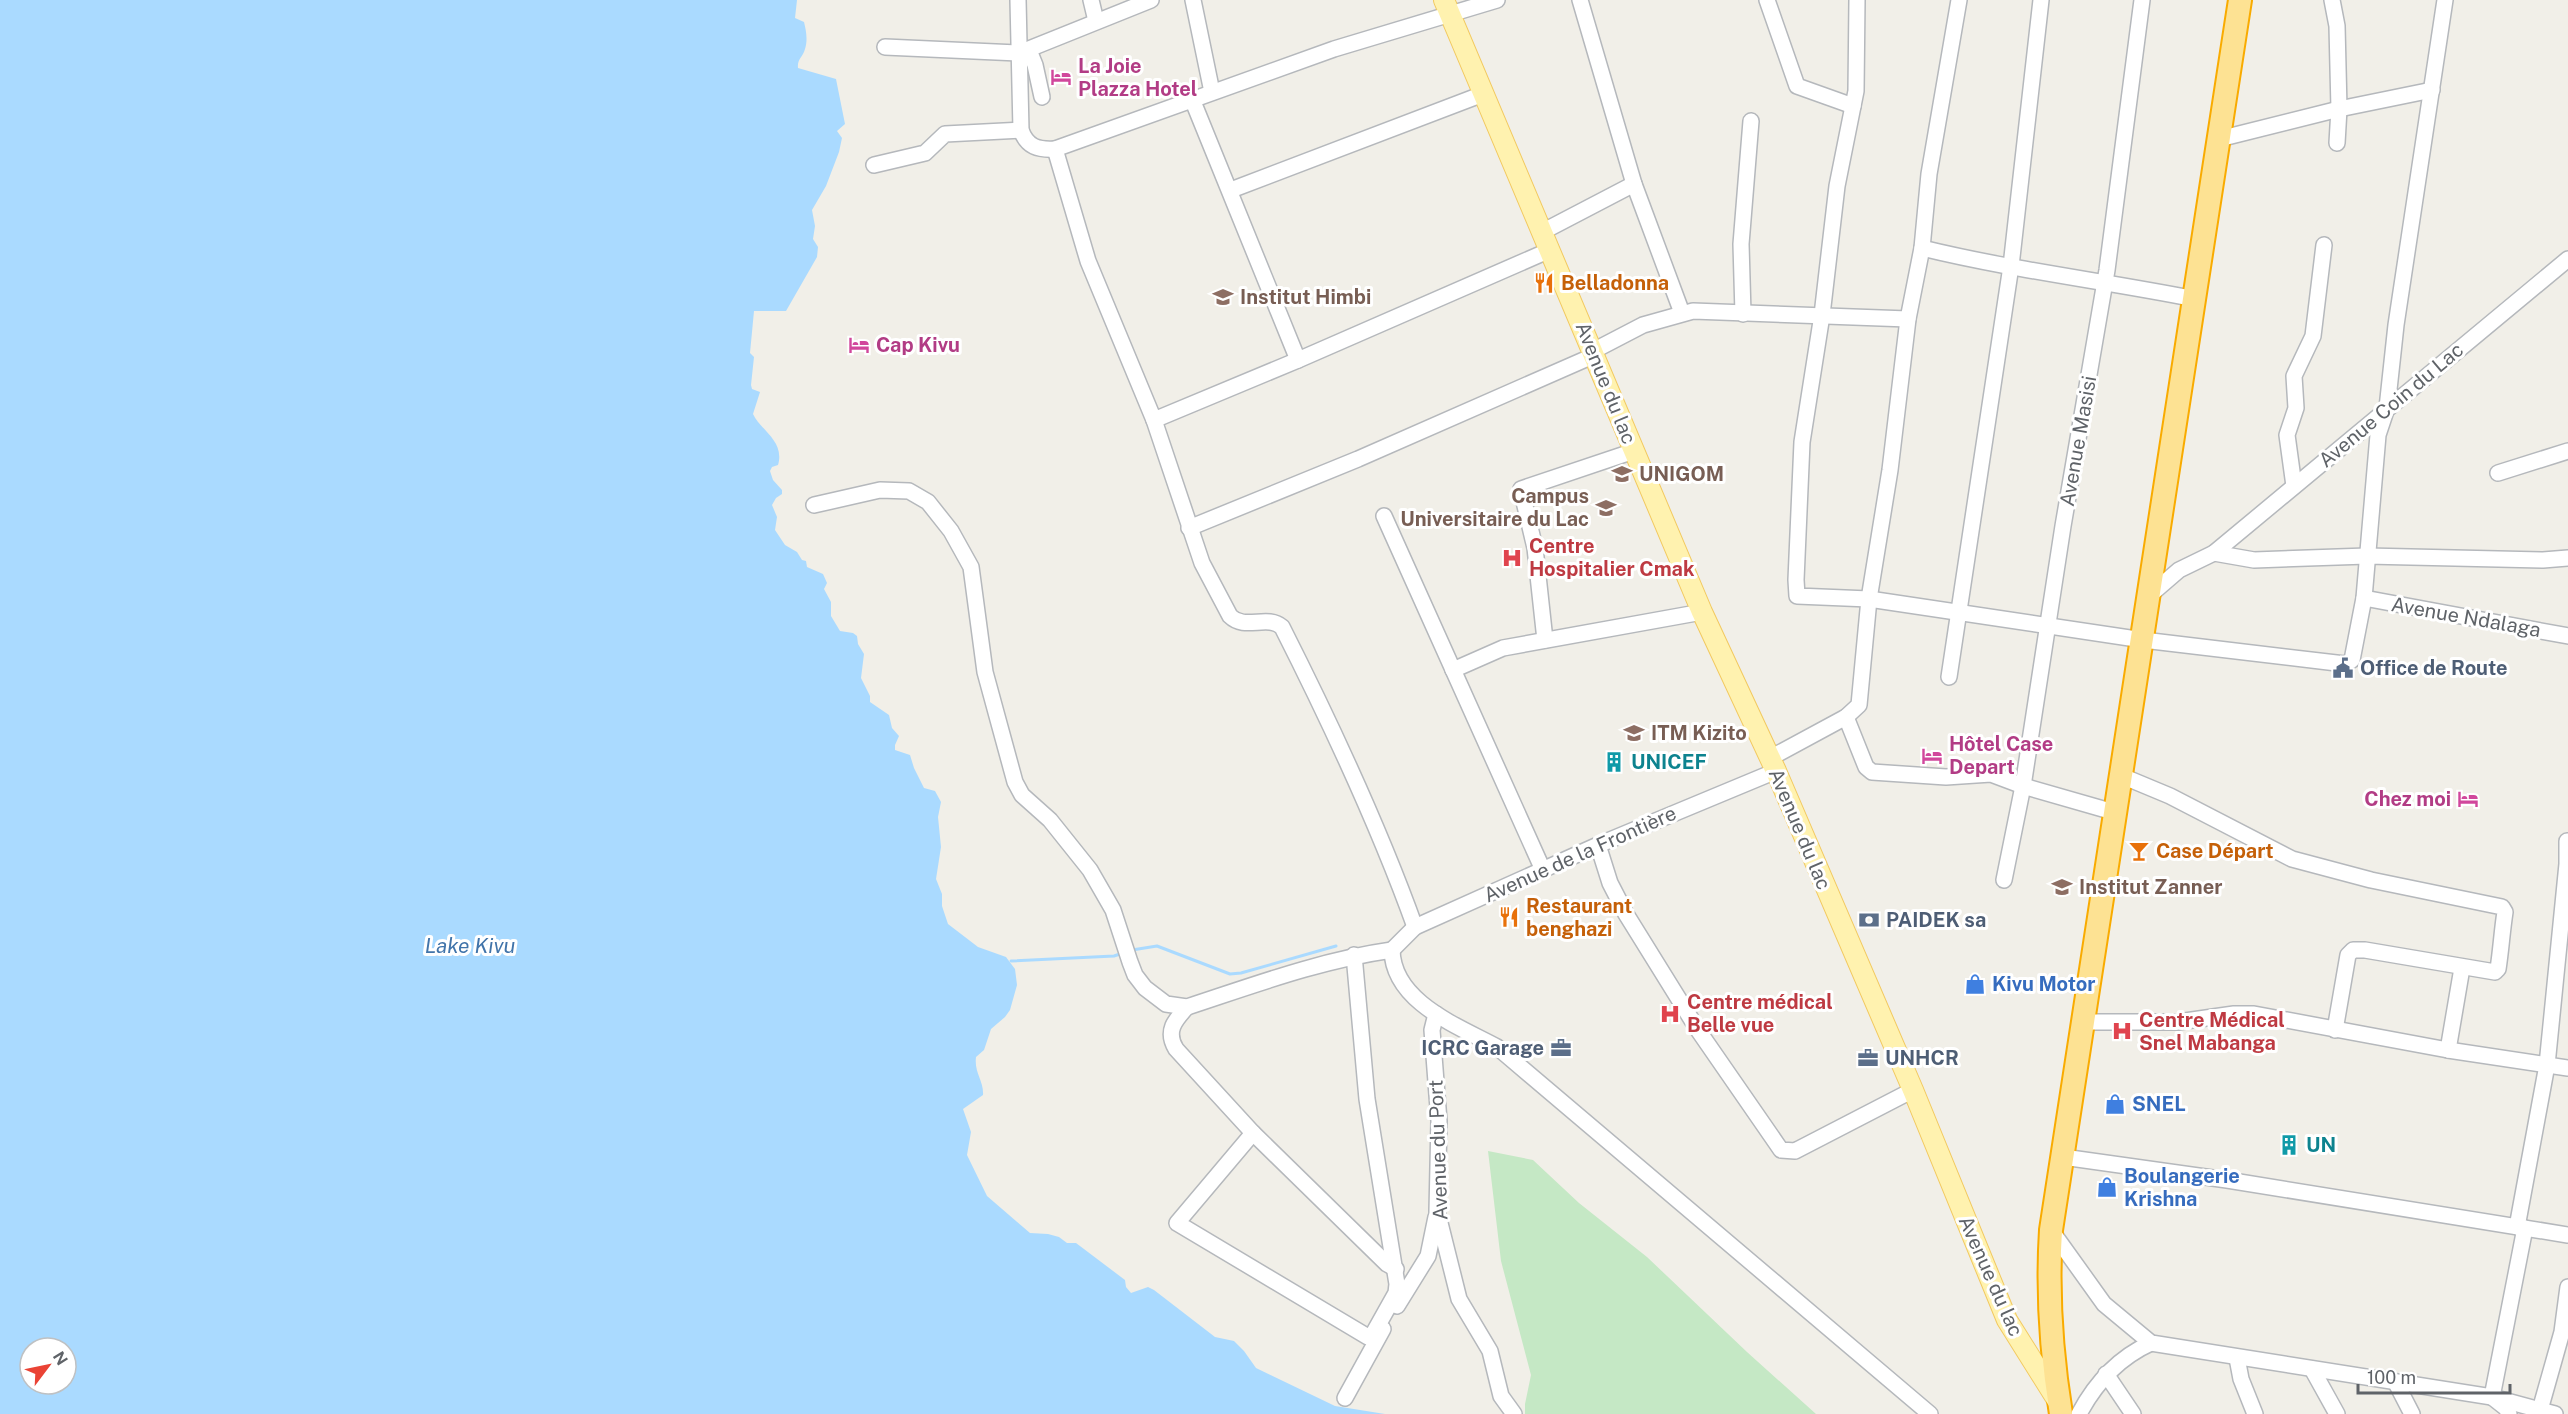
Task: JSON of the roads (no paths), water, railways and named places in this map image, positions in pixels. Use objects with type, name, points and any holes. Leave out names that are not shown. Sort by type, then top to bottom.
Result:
[{"type":"highway","points":[[2060,1409],[2051,1352],[2049,1310],[2051,1230],[2240,0]]},
{"type":"main road","name":"Avenue du lac","points":[[1447,7],[1702,612],[1773,764],[1913,1090],[2007,1320],[2060,1409]]},
{"type":"street","points":[[1018,0],[1024,51],[1021,130],[1024,139],[1031,146],[1041,150],[1054,149],[1447,7],[1497,0]]},
{"type":"street","points":[[1091,0],[1096,21]]},
{"type":"street","points":[[885,47],[1024,51],[1151,0]]},
{"type":"street","points":[[1193,0],[1212,92]]},
{"type":"street","points":[[1580,0],[1634,184],[1682,313]]},
{"type":"street","points":[[1767,0],[1797,86],[1853,106]]},
{"type":"street","points":[[1857,0],[1857,76],[1837,186],[1822,315],[1802,442],[1797,596],[1869,599],[1958,610],[2143,640],[2345,664],[2352,660],[2364,598],[2378,435],[2387,408],[2396,325],[2445,0]]},
{"type":"street","points":[[1959,0],[1929,174],[1922,248],[1908,319],[1890,470],[1869,599],[1859,705],[1846,717],[1866,767],[1872,772],[1946,777],[1991,774],[2023,786],[2116,813]]},
{"type":"street","points":[[1949,677],[2011,266],[2041,0]]},
{"type":"street","name":"Avenue Masisi","points":[[2004,880],[2023,786],[2063,526],[2105,281],[2142,0]]},
{"type":"street","points":[[2332,0],[2337,26],[2339,109],[2337,143]]},
{"type":"street","points":[[1024,51],[1035,64],[1042,97]]},
{"type":"street","points":[[2219,138],[2339,109],[2432,90]]},
{"type":"street","points":[[1231,190],[1483,94]]},
{"type":"street","points":[[1192,99],[1231,190],[1298,360]]},
{"type":"street","points":[[1743,314],[1741,244],[1751,121]]},
{"type":"street","points":[[874,165],[925,153],[942,135],[1021,130]]},
{"type":"street","points":[[1054,149],[1088,261],[1154,420],[1202,562],[1230,616],[1241,623],[1272,622],[1282,627],[1324,711],[1396,874],[1415,927]]},
{"type":"street","points":[[1154,420],[1298,360],[1546,241],[1634,184]]},
{"type":"street","points":[[2294,486],[2287,435],[2296,408],[2294,376],[2313,336],[2324,245]]},
{"type":"street","points":[[1922,248],[1973,261],[2105,281],[2195,299]]},
{"type":"street","name":"Avenue Coin du Lac","points":[[2150,595],[2179,570],[2214,553],[2568,259]]},
{"type":"street","points":[[1189,528],[1358,459],[1594,353],[1643,325],[1682,313],[1698,311],[1908,319]]},
{"type":"street","points":[[2498,473],[2568,451]]},
{"type":"street","points":[[1545,640],[1535,548],[1521,489],[1634,452]]},
{"type":"street","points":[[814,505],[880,490],[909,491],[928,502],[951,531],[972,567],[985,672],[1015,782],[1022,795],[1050,820],[1090,870],[1113,910],[1135,975],[1145,988],[1166,1004],[1187,1006],[1354,955],[1392,950],[1392,963],[1398,978],[1436,1014],[1497,1047],[1930,1414]]},
{"type":"street","points":[[1384,516],[1543,870]]},
{"type":"street","points":[[2214,553],[2254,560],[2367,556],[2543,560],[2568,558]]},
{"type":"street","name":"Avenue Ndalaga","points":[[2364,598],[2568,636]]},
{"type":"street","points":[[1453,670],[1503,648],[1702,612]]},
{"type":"street","name":"Avenue de la Frontière","points":[[1392,950],[1415,927],[1773,764],[1846,717]]},
{"type":"street","points":[[2122,776],[2170,796],[2292,859],[2371,880],[2502,907],[2505,912],[2501,925],[2502,944],[2498,969],[2492,972],[2365,950],[2353,950],[2348,954],[2335,1030]]},
{"type":"street","points":[[2492,1397],[2547,1065],[2565,914],[2567,841]]},
{"type":"street","points":[[1598,845],[1610,883],[1626,914],[1698,1030],[1781,1150],[1795,1151],[1913,1090]]},
{"type":"street","points":[[1253,1134],[1177,1223],[1368,1337],[1373,1334],[1396,1293],[1396,1269],[1367,1099],[1354,955]]},
{"type":"street","points":[[2448,1050],[2462,968]]},
{"type":"street","points":[[1187,1006],[1173,1024],[1170,1032],[1171,1041],[1253,1134],[1387,1264],[1396,1269]]},
{"type":"street","name":"Avenue du Port","points":[[1436,1014],[1432,1030],[1439,1121],[1437,1211],[1459,1299],[1490,1351],[1501,1396],[1514,1414]]},
{"type":"street","points":[[2084,1022],[2178,1022],[2234,1014],[2254,1014],[2448,1050],[2568,1068]]},
{"type":"street","points":[[2063,1157],[2227,1180],[2568,1235]]},
{"type":"street","points":[[1345,1398],[1391,1315],[1428,1256],[1437,1211]]},
{"type":"street","points":[[2051,1230],[2104,1304],[2151,1343],[2492,1397],[2548,1412],[2568,1287]]},
{"type":"street","points":[[2079,1414],[2106,1374],[2132,1352],[2151,1343]]},
{"type":"street","points":[[2237,1358],[2241,1379],[2255,1414]]},
{"type":"street","points":[[2312,1369],[2337,1414]]},
{"type":"street","points":[[2106,1374],[2133,1414]]},
{"type":"street","points":[[2396,1383],[2412,1414]]},
{"type":"street","points":[[2492,1397],[2506,1408],[2509,1414]]},
{"type":"water","name":"Lake Kivu","points":[[0,0],[797,0],[795,18],[804,22],[807,39],[798,68],[836,79],[845,124],[837,131],[842,138],[839,152],[826,186],[812,210],[815,226],[813,239],[818,247],[817,257],[786,311],[754,311],[750,353],[754,357],[751,385],[752,389],[760,392],[753,414],[778,449],[778,465],[772,467],[770,471],[773,480],[782,490],[782,494],[772,505],[777,517],[775,530],[785,545],[806,561],[807,567],[823,574],[827,583],[824,589],[831,602],[831,616],[840,631],[857,636],[858,644],[864,654],[861,678],[870,696],[870,702],[889,715],[892,728],[899,736],[895,750],[910,755],[924,788],[935,791],[941,802],[938,817],[941,847],[936,879],[942,894],[942,906],[948,924],[978,947],[1006,957],[1015,969],[1017,985],[1010,1010],[991,1029],[984,1050],[976,1057],[976,1068],[983,1095],[963,1109],[971,1132],[967,1155],[987,1196],[1030,1233],[1048,1234],[1059,1237],[1067,1243],[1076,1243],[1125,1280],[1126,1287],[1131,1293],[1148,1287],[1154,1290],[1215,1337],[1234,1341],[1256,1368],[1335,1406],[1385,1414],[0,1414]]},
{"type":"waterway","points":[[1132,950],[1157,946],[1230,974],[1241,973],[1336,946]]},
{"type":"waterway","points":[[1011,961],[1114,956],[1123,953]]},
{"type":"place","name":"La Joie Plazza Hotel","points":[[1061,77]]},
{"type":"place","name":"Belladonna","points":[[1544,283]]},
{"type":"place","name":"Institut Himbi","points":[[1223,297]]},
{"type":"place","name":"Cap Kivu","points":[[859,345]]},
{"type":"place","name":"UNIGOM","points":[[1622,474]]},
{"type":"place","name":"Campus Universitaire du Lac","points":[[1606,508]]},
{"type":"place","name":"Centre Hospitalier Cmak","points":[[1512,558]]},
{"type":"place","name":"Office de Route","points":[[2343,668]]},
{"type":"place","name":"ITM Kizito","points":[[1634,733]]},
{"type":"place","name":"Hôtel Case Depart","points":[[1932,756]]},
{"type":"place","name":"UNICEF","points":[[1614,762]]},
{"type":"place","name":"Chez moi","points":[[2468,799]]},
{"type":"place","name":"Case Départ","points":[[2139,851]]},
{"type":"place","name":"Institut Zanner","points":[[2062,887]]},
{"type":"place","name":"Restaurant benghazi","points":[[1509,917]]},
{"type":"place","name":"PAIDEK sa","points":[[1869,920]]},
{"type":"place","name":"Kivu Motor","points":[[1975,984]]},
{"type":"place","name":"Centre médical Belle vue","points":[[1670,1014]]},
{"type":"place","name":"Centre Médical Snel Mabanga","points":[[2122,1031]]},
{"type":"place","name":"ICRC Garage","points":[[1561,1048]]},
{"type":"place","name":"UNHCR","points":[[1868,1058]]},
{"type":"place","name":"SNEL","points":[[2115,1104]]},
{"type":"place","name":"UN","points":[[2289,1145]]},
{"type":"place","name":"Boulangerie Krishna","points":[[2107,1187]]}]
